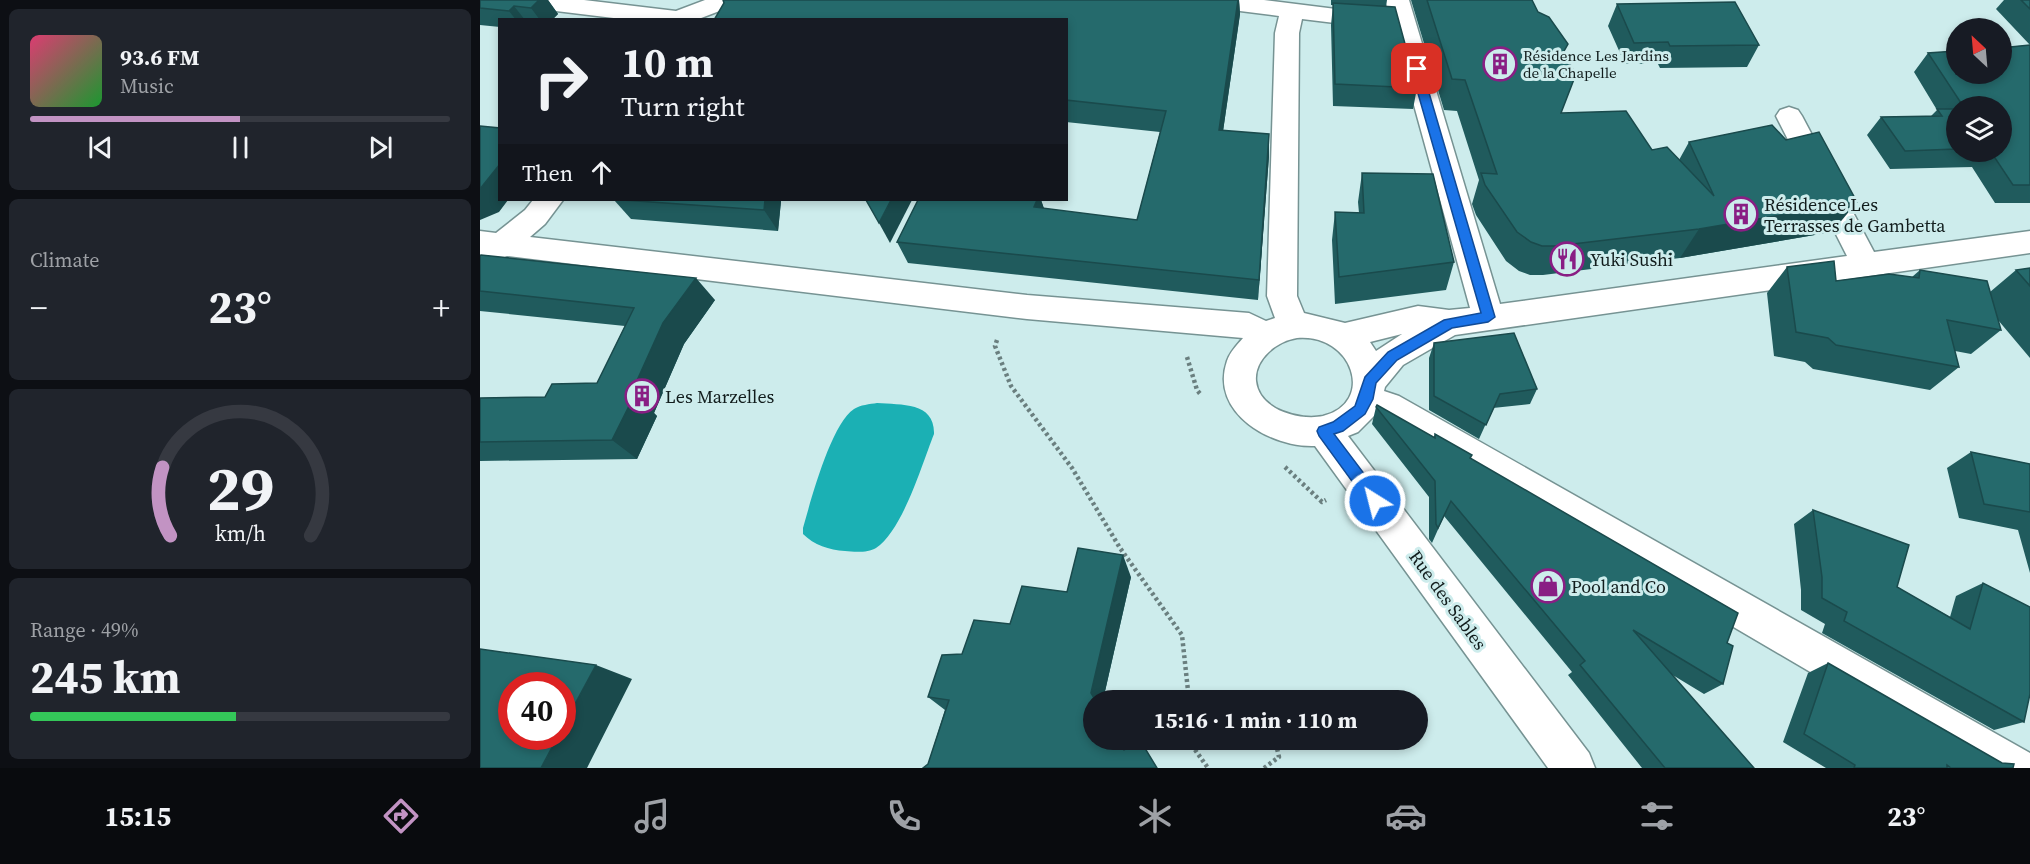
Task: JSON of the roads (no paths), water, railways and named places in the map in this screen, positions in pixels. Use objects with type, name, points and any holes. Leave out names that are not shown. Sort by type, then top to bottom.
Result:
[{"type":"street","points":[[523,0],[682,12],[727,0]]},
{"type":"street","points":[[1208,0],[1292,12],[1384,21],[1399,11],[1488,317]]},
{"type":"street","points":[[1279,331],[1282,296],[1287,33],[1292,12]]},
{"type":"street","points":[[1790,116],[1866,265]]},
{"type":"street","points":[[480,266],[490,243],[536,216],[548,201]]},
{"type":"street","points":[[490,243],[1007,305],[1249,326],[1279,331],[1324,327],[1342,336],[1357,348],[1367,364],[1368,390]]},
{"type":"street","points":[[1342,336],[1418,318],[1449,323],[2030,243]]},
{"type":"street","points":[[1279,331],[1251,349],[1242,365],[1240,383],[1246,401],[1260,417],[1278,428],[1301,433],[1324,431],[1350,419],[1360,410],[1368,390],[1392,356],[1449,323]]},
{"type":"street","points":[[1368,390],[1397,412],[2015,768]]},
{"type":"street","name":"Rue des Sables","points":[[1324,431],[1574,768]]},
{"type":"water","points":[[877,403],[915,407],[929,416],[934,434],[917,479],[895,527],[876,548],[857,552],[822,546],[803,534],[803,528],[823,464],[837,430],[846,417],[856,408]]},
{"type":"place","name":"Résidence Les Jardins de la Chapelle","points":[[1500,64]]},
{"type":"place","name":"Résidence Les Terrasses de Gambetta","points":[[1741,214]]},
{"type":"place","name":"Yuki Sushi","points":[[1567,259]]},
{"type":"place","name":"Les Marzelles","points":[[642,396]]},
{"type":"place","name":"Pool and Co","points":[[1548,586]]}]
